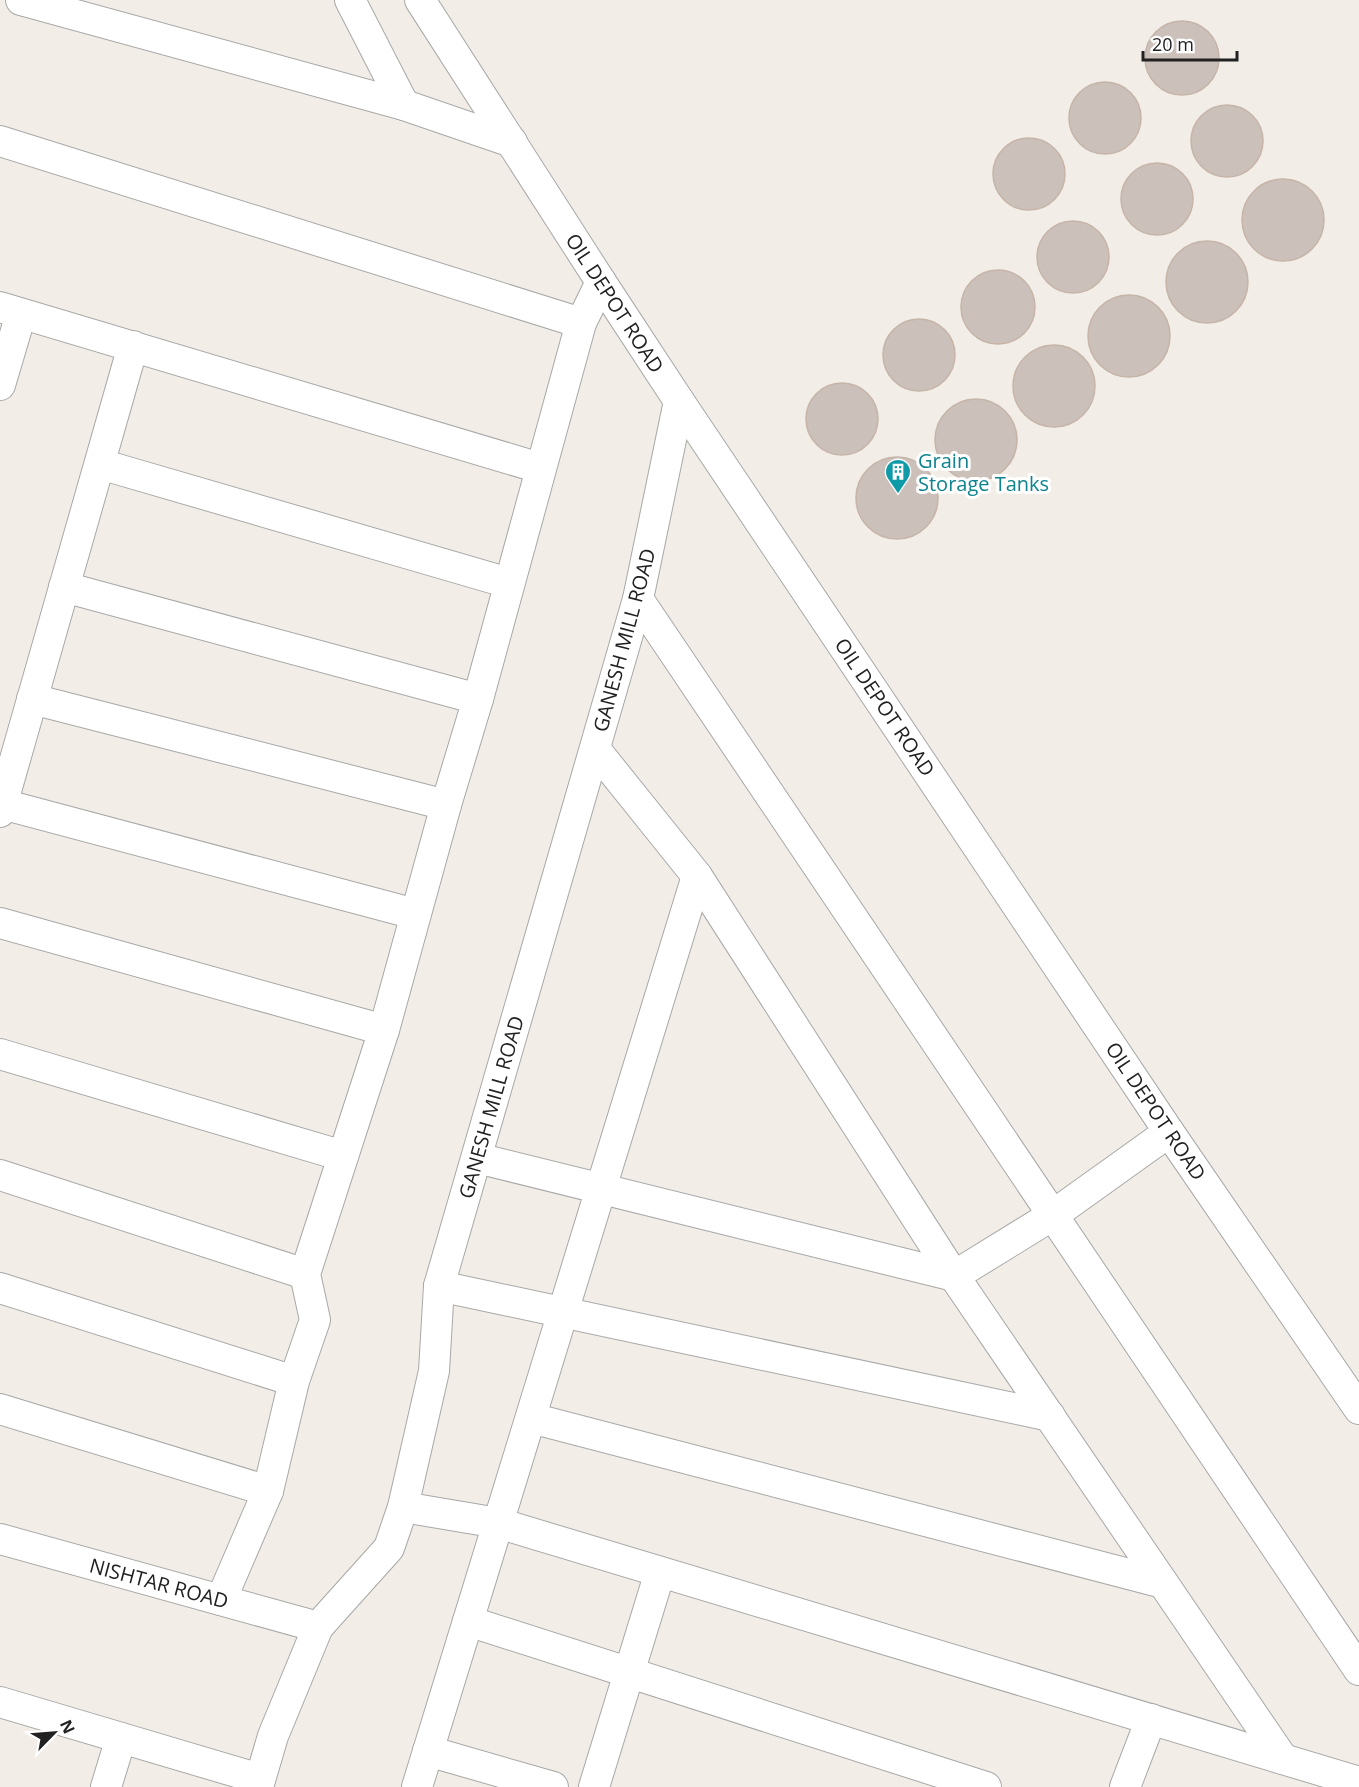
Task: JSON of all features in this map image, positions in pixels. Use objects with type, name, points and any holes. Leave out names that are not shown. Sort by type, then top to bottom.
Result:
[{"type":"street","points":[[21,0],[404,105],[512,142]]},
{"type":"street","points":[[350,0],[404,105]]},
{"type":"street","name":"OIL DEPOT ROAD","points":[[420,0],[679,401],[1169,1132],[1359,1409]]},
{"type":"street","points":[[0,141],[581,323]]},
{"type":"street","points":[[221,1600],[268,1491],[294,1381],[315,1320],[305,1274],[384,1030],[581,323],[601,282]]},
{"type":"street","points":[[0,385],[10,310],[540,468]]},
{"type":"street","points":[[133,346],[1,808],[415,914]]},
{"type":"street","name":"GANESH MILL ROAD","points":[[259,1783],[273,1736],[318,1627],[389,1548],[403,1507],[434,1371],[439,1286],[638,598],[679,401]]},
{"type":"street","points":[[100,464],[508,583]]},
{"type":"street","points":[[64,587],[478,699]]},
{"type":"street","points":[[638,598],[1359,1670]]},
{"type":"street","points":[[32,699],[446,805]]},
{"type":"street","points":[[595,749],[697,876],[954,1276],[1283,1759]]},
{"type":"street","points":[[417,1787],[697,876]]},
{"type":"street","points":[[0,923],[384,1030]]},
{"type":"street","points":[[0,1054],[343,1156]]},
{"type":"street","points":[[477,1158],[954,1276],[1053,1215],[1169,1132]]},
{"type":"street","points":[[0,1175],[305,1274]]},
{"type":"street","points":[[439,1286],[1050,1416]]},
{"type":"street","points":[[0,1288],[294,1381]]},
{"type":"street","points":[[0,1409],[268,1491]]},
{"type":"street","points":[[531,1418],[1163,1583]]},
{"type":"street","points":[[403,1507],[498,1523],[1359,1782]]},
{"type":"street","name":"NISHTAR ROAD","points":[[0,1539],[318,1627]]},
{"type":"street","points":[[594,1787],[660,1572]]},
{"type":"street","points":[[468,1621],[986,1787]]},
{"type":"street","points":[[0,1702],[259,1783]]},
{"type":"street","points":[[1125,1787],[1151,1719]]},
{"type":"street","points":[[106,1787],[121,1738]]},
{"type":"street","points":[[429,1751],[553,1787]]},
{"type":"building","points":[[1182,21],[1196,24],[1208,32],[1216,44],[1219,58],[1216,72],[1208,84],[1196,92],[1182,95],[1168,92],[1156,84],[1148,72],[1145,58],[1148,44],[1156,32],[1168,24]]},
{"type":"building","points":[[1112,82],[1131,92],[1139,104],[1141,118],[1139,132],[1131,144],[1119,152],[1098,154],[1079,144],[1071,132],[1069,111],[1079,92],[1091,84]]},
{"type":"building","points":[[1234,105],[1253,115],[1261,127],[1263,141],[1261,155],[1253,167],[1241,175],[1220,177],[1201,167],[1193,155],[1191,134],[1201,115],[1213,107]]},
{"type":"building","points":[[1036,138],[1055,148],[1063,160],[1065,174],[1063,188],[1055,200],[1043,208],[1022,210],[1003,200],[995,188],[993,167],[1003,148],[1015,140]]},
{"type":"building","points":[[1164,163],[1183,173],[1191,185],[1193,199],[1191,213],[1183,225],[1171,233],[1150,235],[1131,225],[1123,213],[1121,192],[1131,173],[1143,165]]},
{"type":"building","points":[[1283,179],[1299,182],[1312,191],[1321,204],[1324,220],[1321,236],[1312,249],[1299,258],[1283,261],[1267,258],[1254,249],[1245,236],[1242,220],[1245,204],[1254,191],[1267,182]]},
{"type":"building","points":[[1080,221],[1099,231],[1107,243],[1109,257],[1107,271],[1099,283],[1087,291],[1066,293],[1047,283],[1039,271],[1037,250],[1047,231],[1059,223]]},
{"type":"building","points":[[1207,241],[1223,244],[1236,253],[1245,266],[1248,282],[1245,298],[1236,311],[1223,320],[1207,323],[1191,320],[1178,311],[1169,298],[1166,282],[1169,266],[1178,253],[1191,244]]},
{"type":"building","points":[[998,270],[1012,273],[1024,281],[1032,293],[1035,307],[1032,321],[1024,333],[1012,341],[998,344],[984,341],[972,333],[964,321],[961,307],[964,293],[972,281],[984,273]]},
{"type":"building","points":[[1129,295],[1145,298],[1158,307],[1167,320],[1170,336],[1167,352],[1158,365],[1145,374],[1129,377],[1113,374],[1100,365],[1091,352],[1088,336],[1091,320],[1100,307],[1113,298]]},
{"type":"building","name":"Grain Storage Tanks","points":[[926,319],[945,329],[953,341],[955,355],[953,369],[945,381],[933,389],[912,391],[893,381],[885,369],[883,348],[893,329],[905,321]]},
{"type":"building","name":"Grain Storage Tanks","points":[[1054,345],[1070,348],[1083,357],[1092,370],[1095,386],[1092,402],[1083,415],[1070,424],[1054,427],[1038,424],[1025,415],[1016,402],[1013,386],[1016,370],[1025,357],[1038,348]]},
{"type":"building","name":"Grain Storage Tanks","points":[[849,383],[868,393],[876,405],[878,419],[876,433],[868,445],[856,453],[835,455],[816,445],[808,433],[806,412],[816,393],[828,385]]},
{"type":"building","name":"Grain Storage Tanks","points":[[976,399],[992,402],[1005,411],[1014,424],[1017,440],[1014,456],[1005,469],[992,478],[976,481],[960,478],[947,469],[938,456],[935,440],[938,424],[947,411],[960,402]]},
{"type":"building","name":"Grain Storage Tanks","points":[[897,457],[913,460],[926,469],[935,482],[938,498],[935,514],[926,527],[913,536],[897,539],[881,536],[868,527],[859,514],[856,498],[859,482],[868,469],[881,460]]},
{"type":"place","name":"Grain Storage Tanks","points":[[898,495]]}]
